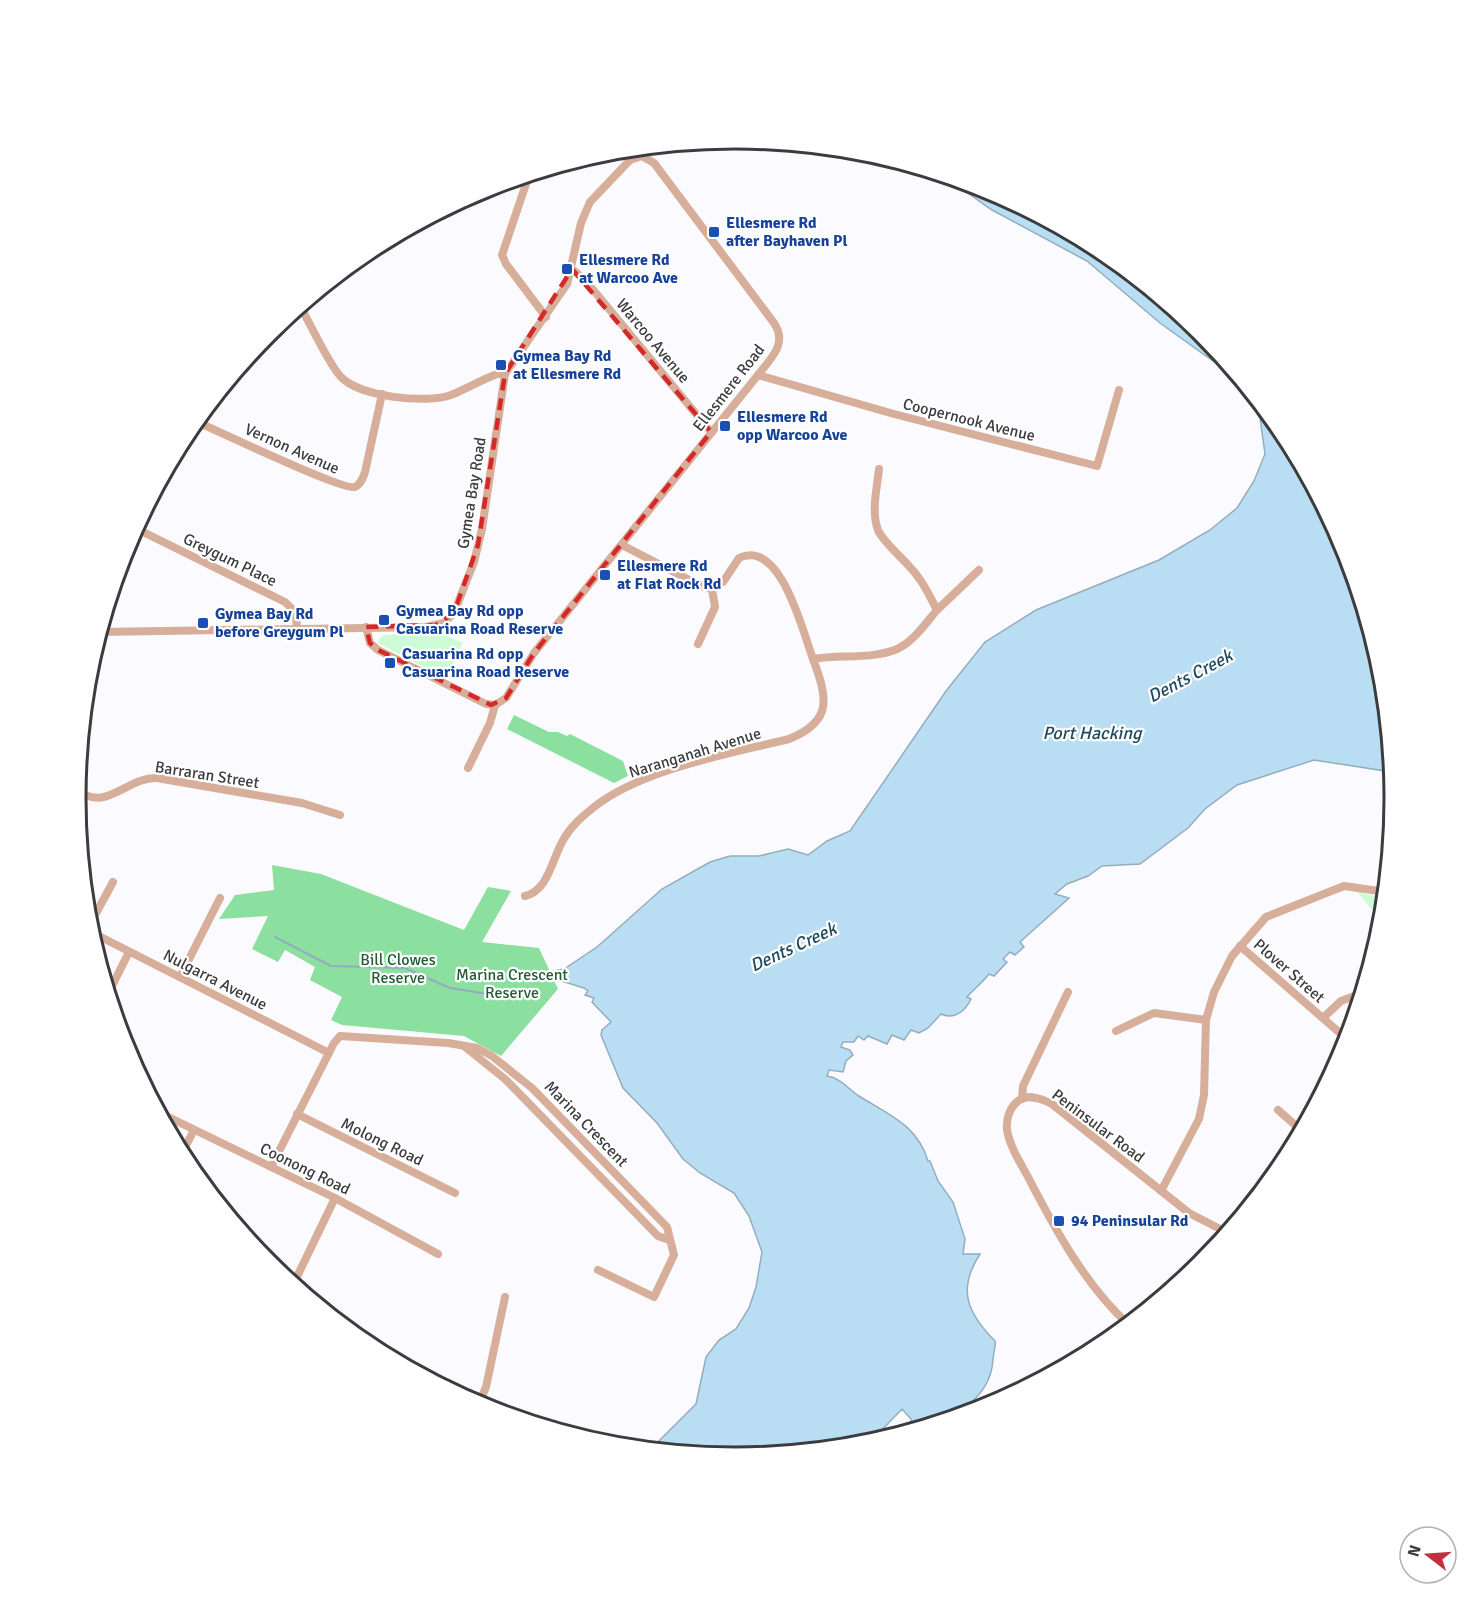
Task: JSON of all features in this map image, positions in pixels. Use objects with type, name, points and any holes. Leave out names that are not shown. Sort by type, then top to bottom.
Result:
[{"type":"street","name":"Ellesmere Road","points":[[630,160],[641,156]]},
{"type":"street","name":"Ellesmere Road","points":[[468,768],[490,723],[495,705],[506,698],[530,658],[758,375],[779,345],[778,330],[654,164],[642,156]]},
{"type":"street","points":[[304,313],[341,377],[360,388],[382,394],[432,398],[450,395],[497,374],[505,374],[567,284],[581,223],[590,201],[630,160]]},
{"type":"street","points":[[526,183],[502,255],[506,264],[546,317]]},
{"type":"street","name":"Warcoo Avenue","points":[[572,269],[585,280],[711,432]]},
{"type":"street","name":"Gymea Bay Road","points":[[108,632],[297,629],[444,623],[454,613],[478,545],[505,374]]},
{"type":"street","name":"Coopernook Avenue","points":[[758,375],[894,414],[1097,466],[1119,390]]},
{"type":"street","name":"Vernon Avenue","points":[[204,425],[330,481],[354,487],[361,482],[365,472],[382,394]]},
{"type":"street","points":[[879,469],[875,499],[877,528],[882,538],[898,552],[919,578],[937,610]]},
{"type":"street","name":"Greygum Place","points":[[143,532],[285,602],[296,613],[297,629]]},
{"type":"street","points":[[622,545],[701,586],[712,589],[715,607],[698,644]]},
{"type":"street","name":"Naranganah Avenue","points":[[525,896],[533,894],[543,885],[564,837],[579,819],[607,798],[640,781],[789,739],[818,719],[826,697],[781,577],[765,561],[749,555],[739,558],[723,582],[712,589]]},
{"type":"street","points":[[813,659],[835,655],[873,656],[898,649],[979,570]]},
{"type":"street","points":[[366,627],[370,643],[378,650],[486,704],[495,705]]},
{"type":"street","name":"Barraran Street","points":[[86,796],[104,799],[142,780],[156,778],[302,803],[340,815]]},
{"type":"street","points":[[96,914],[113,882]]},
{"type":"street","points":[[1161,1191],[1194,1130],[1202,1107],[1206,1020],[1224,967],[1266,917],[1339,887],[1354,885],[1378,890]]},
{"type":"street","points":[[180,977],[220,898]]},
{"type":"street","name":"Nulgarra Avenue","points":[[101,936],[329,1053]]},
{"type":"street","name":"Plover Street","points":[[1240,946],[1340,1033]]},
{"type":"street","points":[[113,984],[129,952]]},
{"type":"street","points":[[1068,992],[1021,1090],[1022,1099],[1014,1105],[1008,1117],[1008,1132],[1016,1153],[1080,1266],[1106,1302],[1123,1319]]},
{"type":"street","points":[[1323,1018],[1341,1001],[1353,996]]},
{"type":"street","points":[[1116,1030],[1154,1013],[1206,1020]]},
{"type":"street","name":"Marina Crescent","points":[[271,1167],[337,1039],[344,1035],[477,1048],[492,1056],[526,1082],[667,1227],[669,1240],[673,1247],[673,1259],[654,1297],[598,1270]]},
{"type":"street","name":"Marina Crescent","points":[[465,1047],[505,1079],[657,1236],[669,1240]]},
{"type":"street","name":"Peninsular Road","points":[[1022,1099],[1040,1098],[1052,1104],[1161,1191],[1202,1221],[1221,1230]]},
{"type":"street","points":[[1278,1110],[1296,1125]]},
{"type":"street","name":"Molong Road","points":[[297,1114],[454,1193]]},
{"type":"street","name":"Coonong Road","points":[[170,1118],[335,1198],[438,1254]]},
{"type":"street","points":[[186,1145],[194,1130]]},
{"type":"street","points":[[297,1277],[335,1198]]},
{"type":"street","points":[[482,1397],[486,1387],[505,1296]]},
{"type":"highlighted area","points":[[572,269],[711,432],[534,653],[506,698],[491,705],[378,650],[370,643],[366,627],[436,625],[454,613],[478,545],[505,374]]},
{"type":"green space","points":[[437,632],[463,643],[446,679],[378,643],[380,637],[385,635]]},
{"type":"green space","points":[[514,715],[549,732],[558,732],[567,736],[570,734],[623,761],[628,776],[614,783],[507,729]]},
{"type":"green space","name":"Bill Clowes Reserve","points":[[272,865],[321,874],[464,930],[488,887],[511,891],[482,942],[539,948],[558,989],[501,1056],[464,1036],[342,1025],[331,1020],[342,997],[310,980],[315,967],[285,950],[278,962],[252,949],[268,916],[219,919],[235,895],[274,890]]},
{"type":"green space","points":[[1357,892],[1377,896],[1374,912]]},
{"type":"water","name":"Port Hacking","points":[[964,191],[1022,216],[1096,258],[1163,310],[1194,339],[1223,370],[1229,377],[1217,364],[1160,323],[1087,261],[992,210]]},
{"type":"water","name":"Port Hacking","points":[[1252,406],[1275,438],[1318,511],[1350,590],[1372,672],[1379,714],[1383,771],[1314,760],[1237,785],[1205,809],[1188,828],[1140,864],[1102,866],[1088,876],[1067,884],[1055,894],[1069,898],[1020,942],[1024,947],[1015,955],[1010,952],[1003,959],[1007,962],[994,976],[989,974],[967,997],[971,999],[958,1014],[945,1016],[941,1014],[928,1028],[919,1033],[911,1030],[904,1040],[892,1035],[887,1044],[868,1036],[864,1040],[858,1036],[854,1042],[843,1042],[841,1047],[850,1050],[853,1055],[846,1061],[843,1072],[829,1070],[827,1076],[840,1081],[859,1096],[900,1121],[917,1138],[938,1181],[953,1202],[965,1239],[963,1254],[980,1254],[969,1278],[968,1300],[978,1321],[995,1344],[990,1375],[976,1398],[967,1405],[912,1423],[911,1419],[902,1409],[880,1432],[820,1442],[777,1447],[735,1448],[657,1443],[696,1404],[706,1357],[719,1340],[736,1329],[749,1308],[756,1287],[762,1252],[749,1216],[734,1193],[700,1173],[683,1159],[657,1123],[623,1088],[601,1035],[602,1030],[611,1022],[592,1002],[594,998],[585,995],[588,991],[584,988],[548,977],[548,972],[564,969],[597,947],[662,889],[710,862],[730,856],[759,856],[788,849],[808,855],[827,841],[850,831],[946,691],[985,642],[1036,610],[1159,560],[1210,530],[1237,508],[1254,481],[1265,454],[1260,418]]},
{"type":"waterway","points":[[275,937],[331,966],[405,968],[450,988],[488,994]]},
{"type":"waterway","points":[[534,982],[550,975]]},
{"type":"place","name":"Ellesmere Rd after Bayhaven Pl","points":[[714,232]]},
{"type":"place","name":"Ellesmere Rd at Warcoo Ave","points":[[567,269]]},
{"type":"place","name":"Gymea Bay Rd at Ellesmere Rd","points":[[501,365]]},
{"type":"place","name":"Ellesmere Rd opp Warcoo Ave","points":[[725,426]]},
{"type":"place","name":"Ellesmere Rd at Flat Rock Rd","points":[[605,575]]},
{"type":"place","name":"Gymea Bay Rd opp Casuarina Road Reserve","points":[[384,620]]},
{"type":"place","name":"Gymea Bay Rd before Greygum Pl","points":[[203,623]]},
{"type":"place","name":"Casuarina Rd opp Casuarina Road Reserve","points":[[390,663]]},
{"type":"place","name":"94 Peninsular Rd","points":[[1059,1221]]},
{"type":"water label","name":"Dents Creek","points":[[1190,676]]},
{"type":"water label","name":"Dents Creek","points":[[793,947]]},
{"type":"park label","name":"Marina Crescent Reserve","points":[[512,984]]}]
